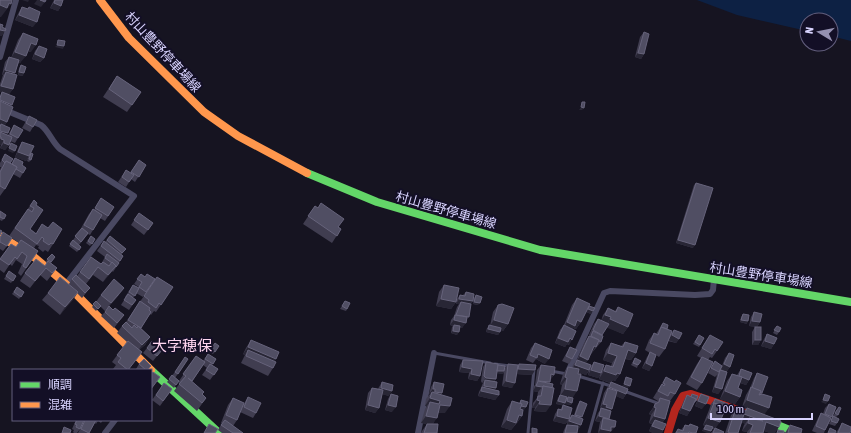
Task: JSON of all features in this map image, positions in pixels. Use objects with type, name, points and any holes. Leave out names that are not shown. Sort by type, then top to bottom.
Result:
[{"type":"main road","name":"村山豊野停車場線","points":[[100,0],[129,38],[193,103],[238,136],[306,173],[377,202],[540,250],[851,302]]},
{"type":"main road","points":[[0,236],[34,256],[66,284],[150,369]]},
{"type":"main road","points":[[152,371],[219,433]]},
{"type":"main road","points":[[668,433],[672,409],[683,396],[691,394],[797,433]]},
{"type":"street","points":[[0,56],[16,0]]},
{"type":"street","points":[[0,108],[41,125],[56,146],[134,196],[66,284]]},
{"type":"street","points":[[567,374],[604,293],[610,291],[695,296],[710,294],[713,290],[714,279]]},
{"type":"street","points":[[418,433],[434,353]]},
{"type":"street","points":[[105,433],[114,421]]},
{"type":"lane","points":[[434,353],[514,367]]},
{"type":"lane","points":[[527,368],[541,370]]},
{"type":"lane","points":[[528,433],[534,368]]},
{"type":"lane","points":[[547,370],[591,378],[617,388]]},
{"type":"lane","points":[[589,433],[603,382]]},
{"type":"lane","points":[[622,390],[662,405]]},
{"type":"water","points":[[697,0],[851,0],[851,41],[839,38],[839,12],[799,12],[799,29],[737,15]]},
{"type":"building","points":[[0,0],[12,0],[11,4],[9,3],[7,8],[0,5]]},
{"type":"building","points":[[55,0],[63,0],[61,6],[54,3]]},
{"type":"building","points":[[22,7],[28,9],[29,7],[40,12],[37,22],[19,15]]},
{"type":"building","points":[[0,24],[6,29],[5,31],[0,30]]},
{"type":"building","points":[[644,32],[649,34],[644,54],[638,53]]},
{"type":"building","points":[[23,33],[38,39],[36,45],[31,43],[26,56],[15,52]]},
{"type":"building","points":[[58,40],[65,41],[64,46],[57,45]]},
{"type":"building","points":[[39,46],[47,49],[44,58],[35,54]]},
{"type":"building","points":[[9,57],[19,60],[15,73],[5,70]]},
{"type":"building","points":[[21,65],[26,67],[24,73],[19,72]]},
{"type":"building","points":[[6,72],[17,75],[13,89],[1,86]]},
{"type":"building","points":[[117,76],[141,92],[132,105],[109,89]]},
{"type":"building","points":[[2,92],[15,97],[12,105],[0,100]]},
{"type":"building","points":[[0,101],[13,107],[7,122],[0,119]]},
{"type":"building","points":[[582,102],[585,102],[584,108],[581,107]]},
{"type":"building","points":[[29,116],[37,120],[33,127],[26,123]]},
{"type":"building","points":[[1,124],[10,128],[8,133],[0,131]]},
{"type":"building","points":[[14,125],[23,130],[18,138],[10,134]]},
{"type":"building","points":[[0,132],[12,137],[9,145],[4,143],[4,140],[1,139]]},
{"type":"building","points":[[22,142],[34,146],[29,156],[18,152]]},
{"type":"building","points":[[11,143],[17,146],[15,151],[9,148]]},
{"type":"building","points":[[31,153],[33,154],[31,160],[29,159]]},
{"type":"building","points":[[5,154],[13,159],[10,163],[6,161],[5,163],[2,160]]},
{"type":"building","points":[[15,158],[23,162],[22,165],[26,168],[23,173],[16,169],[17,167],[12,164]]},
{"type":"building","points":[[139,160],[146,165],[139,177],[131,172]]},
{"type":"building","points":[[6,161],[17,167],[5,189],[0,186],[0,172]]},
{"type":"building","points":[[126,170],[134,175],[129,182],[122,177]]},
{"type":"building","points":[[696,183],[713,188],[695,245],[678,240]]},
{"type":"building","points":[[101,198],[114,207],[108,216],[95,208]]},
{"type":"building","points":[[34,200],[37,203],[36,205],[43,210],[30,229],[36,234],[42,224],[48,228],[53,222],[62,229],[53,244],[51,243],[49,245],[43,241],[44,239],[42,237],[37,244],[15,228],[28,209],[32,212],[34,208],[30,206]]},
{"type":"building","points":[[321,203],[344,219],[338,227],[341,229],[337,236],[308,216],[315,206],[318,208]]},
{"type":"building","points":[[93,209],[102,215],[93,230],[84,225]]},
{"type":"building","points":[[0,211],[6,215],[4,219],[0,217]]},
{"type":"building","points":[[139,213],[153,223],[148,230],[134,220]]},
{"type":"building","points":[[82,228],[88,233],[81,242],[75,236]]},
{"type":"building","points":[[3,232],[12,238],[7,246],[0,242]]},
{"type":"building","points":[[91,236],[95,239],[92,244],[88,241]]},
{"type":"building","points":[[110,236],[126,249],[122,253],[107,240]]},
{"type":"building","points":[[21,240],[38,251],[26,268],[23,266],[27,256],[22,252],[17,259],[15,257],[9,265],[0,259],[11,244],[16,247]]},
{"type":"building","points":[[73,240],[81,247],[79,250],[70,244]]},
{"type":"building","points":[[104,241],[123,256],[120,261],[101,246]]},
{"type":"building","points":[[52,254],[55,257],[51,262],[47,259]]},
{"type":"building","points":[[107,254],[119,263],[116,267],[112,262],[105,258]]},
{"type":"building","points":[[91,257],[101,264],[103,262],[109,266],[112,262],[116,266],[108,275],[98,267],[89,279],[80,272]]},
{"type":"building","points":[[36,259],[45,266],[48,261],[57,268],[52,273],[46,268],[35,281],[25,273]]},
{"type":"building","points":[[9,271],[16,276],[13,281],[6,276]]},
{"type":"building","points":[[141,274],[145,277],[147,274],[155,279],[146,292],[139,287],[142,282],[137,279]]},
{"type":"building","points":[[76,275],[90,288],[85,293],[72,279]]},
{"type":"building","points":[[60,277],[78,292],[65,307],[48,293]]},
{"type":"building","points":[[157,277],[173,287],[161,305],[159,303],[156,308],[148,302],[149,300],[144,296]]},
{"type":"building","points":[[114,279],[124,288],[111,303],[101,295]]},
{"type":"building","points":[[133,285],[139,288],[135,296],[129,292]]},
{"type":"building","points":[[444,285],[459,288],[456,302],[441,299]]},
{"type":"building","points":[[17,287],[24,292],[21,297],[14,292]]},
{"type":"building","points":[[466,292],[474,294],[473,301],[459,299],[460,295],[465,296]]},
{"type":"building","points":[[128,294],[136,300],[132,305],[124,300]]},
{"type":"building","points":[[476,295],[482,297],[480,303],[474,302]]},
{"type":"building","points":[[577,298],[590,304],[581,322],[577,320],[575,326],[567,322]]},
{"type":"building","points":[[96,301],[101,306],[98,309],[93,304]]},
{"type":"building","points":[[140,301],[150,308],[149,310],[151,312],[141,328],[128,320]]},
{"type":"building","points":[[345,301],[350,303],[347,309],[342,306]]},
{"type":"building","points":[[461,302],[471,304],[469,317],[456,315]]},
{"type":"building","points":[[502,304],[514,308],[508,324],[494,320],[498,305]]},
{"type":"building","points":[[109,306],[113,310],[115,308],[124,315],[117,323],[105,312]]},
{"type":"building","points":[[589,306],[595,308],[593,311],[588,309]]},
{"type":"building","points":[[618,307],[633,314],[628,327],[610,319],[611,317],[605,315],[608,308],[616,312]]},
{"type":"building","points":[[754,312],[762,314],[760,322],[752,321]]},
{"type":"building","points":[[743,314],[749,315],[748,321],[741,320]]},
{"type":"building","points":[[455,315],[467,317],[466,323],[454,320]]},
{"type":"building","points":[[598,319],[609,324],[602,335],[593,330]]},
{"type":"building","points":[[126,322],[132,328],[134,325],[137,328],[138,326],[150,337],[142,345],[122,326]]},
{"type":"building","points":[[663,323],[668,325],[667,329],[661,327]]},
{"type":"building","points":[[454,325],[460,326],[459,332],[453,331]]},
{"type":"building","points":[[489,325],[501,328],[500,332],[488,329]]},
{"type":"building","points":[[564,325],[576,331],[572,340],[570,338],[568,342],[558,338]]},
{"type":"building","points":[[777,326],[781,328],[779,332],[774,330]]},
{"type":"building","points":[[661,327],[672,331],[665,349],[650,343],[654,333],[658,335]]},
{"type":"building","points":[[755,327],[761,327],[761,340],[755,340]]},
{"type":"building","points":[[674,330],[682,333],[679,339],[672,335]]},
{"type":"building","points":[[593,331],[603,336],[601,342],[591,336]]},
{"type":"building","points":[[767,334],[777,338],[774,344],[765,341]]},
{"type":"building","points":[[699,335],[704,338],[700,345],[695,342]]},
{"type":"building","points":[[710,335],[723,342],[717,351],[715,349],[712,354],[702,348]]},
{"type":"building","points":[[589,336],[599,340],[596,347],[594,346],[588,360],[580,356]]},
{"type":"building","points":[[251,340],[279,352],[276,359],[248,347]]},
{"type":"building","points":[[128,341],[142,352],[129,369],[118,362],[121,358],[117,355]]},
{"type":"building","points":[[152,341],[162,350],[157,356],[147,348]]},
{"type":"building","points":[[625,342],[638,346],[636,353],[628,350],[620,374],[617,373],[616,375],[604,371],[606,365],[613,367],[617,356],[608,353],[611,343],[623,347]]},
{"type":"building","points":[[215,343],[219,346],[215,352],[211,349]]},
{"type":"building","points":[[535,343],[552,350],[549,359],[538,354],[537,358],[530,355]]},
{"type":"building","points":[[570,347],[577,350],[572,359],[566,356]]},
{"type":"building","points":[[248,350],[276,362],[273,368],[246,356]]},
{"type":"building","points":[[650,352],[656,355],[652,366],[646,363]]},
{"type":"building","points":[[729,353],[734,355],[730,367],[724,364]]},
{"type":"building","points":[[208,354],[216,359],[213,364],[205,359]]},
{"type":"building","points":[[196,356],[205,362],[192,381],[188,378],[204,392],[202,394],[206,398],[202,403],[179,384],[186,376],[183,374]]},
{"type":"building","points":[[185,357],[188,359],[178,374],[175,372]]},
{"type":"building","points":[[702,357],[713,362],[702,383],[691,377]]},
{"type":"building","points":[[635,358],[641,361],[638,365],[633,363]]},
{"type":"building","points":[[144,359],[151,366],[148,369],[145,369],[139,364]]},
{"type":"building","points":[[463,360],[483,361],[480,376],[471,374],[472,369],[462,367]]},
{"type":"building","points":[[577,360],[591,365],[589,370],[575,365]]},
{"type":"building","points":[[715,361],[722,366],[719,372],[711,368]]},
{"type":"building","points":[[486,362],[498,364],[496,379],[486,378],[484,376]]},
{"type":"building","points":[[594,362],[604,365],[601,373],[591,370]]},
{"type":"building","points":[[210,364],[218,369],[214,375],[206,370]]},
{"type":"building","points":[[508,364],[518,365],[515,383],[506,381]]},
{"type":"building","points":[[519,364],[536,365],[535,370],[518,369]]},
{"type":"building","points":[[498,365],[505,366],[504,371],[497,371]]},
{"type":"building","points":[[541,365],[555,367],[554,375],[551,374],[550,382],[538,381]]},
{"type":"building","points":[[568,367],[579,369],[578,374],[581,374],[577,391],[565,389],[567,378],[565,377]]},
{"type":"building","points":[[741,369],[752,373],[749,380],[739,376]]},
{"type":"building","points":[[720,370],[727,372],[722,389],[715,387]]},
{"type":"building","points":[[153,372],[160,377],[152,388]]},
{"type":"building","points":[[757,373],[768,377],[762,393],[760,393],[761,391],[752,388]]},
{"type":"building","points":[[732,374],[742,377],[738,388],[742,390],[740,397],[725,391]]},
{"type":"building","points":[[172,375],[179,381],[176,385],[169,379]]},
{"type":"building","points":[[626,377],[632,379],[630,386],[624,384]]},
{"type":"building","points":[[666,377],[675,382],[676,380],[681,383],[675,394],[670,392],[668,396],[658,391],[662,384],[664,386],[665,384],[663,383]]},
{"type":"building","points":[[485,380],[497,382],[496,388],[484,386]]},
{"type":"building","points":[[538,381],[553,384],[552,388],[536,386]]},
{"type":"building","points":[[382,382],[393,385],[392,391],[381,388]]},
{"type":"building","points":[[434,382],[444,384],[442,393],[435,392],[435,389],[433,389]]},
{"type":"building","points":[[611,382],[628,389],[626,394],[609,387]]},
{"type":"building","points":[[164,383],[172,389],[163,401],[156,395]]},
{"type":"building","points":[[543,386],[554,388],[551,405],[539,404],[540,401],[537,400],[538,396],[541,396]]},
{"type":"building","points":[[482,387],[499,391],[499,395],[481,391]]},
{"type":"building","points":[[751,387],[761,391],[759,395],[762,394],[772,397],[769,408],[747,400]]},
{"type":"building","points":[[372,388],[383,390],[379,408],[368,405]]},
{"type":"building","points":[[608,388],[617,391],[612,409],[603,404]]},
{"type":"building","points":[[432,392],[452,398],[450,406],[440,405],[437,418],[426,416],[430,402],[439,404],[440,401],[430,398]]},
{"type":"building","points":[[391,394],[398,396],[396,407],[388,405]]},
{"type":"building","points":[[692,394],[698,396],[696,401],[696,399],[691,397]]},
{"type":"building","points":[[701,394],[709,397],[706,404],[698,401]]},
{"type":"building","points":[[825,394],[830,396],[828,401],[823,400]]},
{"type":"building","points":[[560,395],[567,397],[565,403],[558,401]]},
{"type":"building","points":[[687,395],[696,399],[690,411],[682,408]]},
{"type":"building","points":[[248,397],[261,403],[256,413],[244,407]]},
{"type":"building","points":[[568,397],[573,398],[572,403],[567,401]]},
{"type":"building","points":[[233,398],[244,403],[237,420],[226,415]]},
{"type":"building","points":[[660,398],[670,401],[665,419],[654,416],[656,408],[654,407],[655,404],[659,402]]},
{"type":"building","points":[[715,399],[728,404],[726,409],[726,407],[713,404]]},
{"type":"building","points":[[521,400],[528,402],[526,407],[521,406]]},
{"type":"building","points":[[512,401],[522,404],[520,409],[523,410],[522,416],[519,415],[516,423],[507,420]]},
{"type":"building","points":[[580,401],[587,404],[582,417],[575,415]]},
{"type":"building","points":[[714,403],[726,407],[720,422],[708,418]]},
{"type":"building","points":[[829,404],[836,407],[832,417],[825,414]]},
{"type":"building","points":[[563,405],[572,408],[569,419],[557,416],[558,409],[562,410]]},
{"type":"building","points":[[839,407],[841,408],[838,415],[835,413]]},
{"type":"building","points":[[601,408],[611,411],[609,419],[599,416]]},
{"type":"building","points":[[736,408],[746,411],[747,408],[781,421],[779,427],[766,422],[763,433],[750,433],[753,425],[748,423],[749,418],[763,421],[744,414],[738,433],[730,433],[728,432]]},
{"type":"building","points":[[821,413],[831,418],[825,430],[816,426]]},
{"type":"building","points":[[572,415],[583,419],[581,425],[569,421]]},
{"type":"building","points":[[833,416],[839,419],[837,423],[831,421]]},
{"type":"building","points":[[603,418],[616,421],[615,427],[611,427],[611,431],[601,429]]},
{"type":"building","points":[[225,420],[243,433],[233,433],[221,425]]},
{"type":"building","points":[[655,420],[666,424],[663,430],[652,426]]},
{"type":"building","points":[[76,421],[84,421],[80,429],[76,427],[77,425],[75,424]]},
{"type":"building","points":[[85,421],[95,421],[89,433],[81,429]]},
{"type":"building","points":[[842,423],[851,427],[850,433],[838,433]]},
{"type":"building","points":[[209,424],[218,429],[215,433],[204,433]]},
{"type":"building","points":[[427,424],[438,424],[437,433],[424,433]]},
{"type":"building","points":[[690,424],[698,427],[696,433],[676,433],[678,429],[683,431],[685,425],[689,426]]},
{"type":"building","points":[[567,425],[578,426],[577,433],[565,433]]},
{"type":"building","points":[[706,425],[713,427],[711,431],[704,429]]},
{"type":"building","points":[[790,425],[802,429],[801,433],[788,433]]},
{"type":"building","points":[[64,427],[71,430],[70,433],[62,433]]},
{"type":"building","points":[[532,428],[537,429],[537,433],[532,433]]},
{"type":"building","points":[[715,428],[724,432],[713,433]]},
{"type":"building","points":[[830,428],[836,431],[835,433],[828,433]]},
{"type":"building","points":[[778,430],[784,431],[784,433],[777,433]]},
{"type":"traffic: fast","points":[[307,173],[377,202],[540,250],[851,302]]},
{"type":"traffic: fast","points":[[152,371],[219,433]]},
{"type":"traffic: fast","points":[[770,422],[797,433]]},
{"type":"traffic: slow","points":[[100,0],[129,38],[204,112],[238,136],[307,173]]},
{"type":"traffic: slow","points":[[0,236],[34,257],[66,284],[150,369]]},
{"type":"traffic: jam","points":[[668,433],[675,410],[683,396],[691,394],[744,412]]},
{"type":"district","name":"大字穂保","points":[[182,345]]}]
